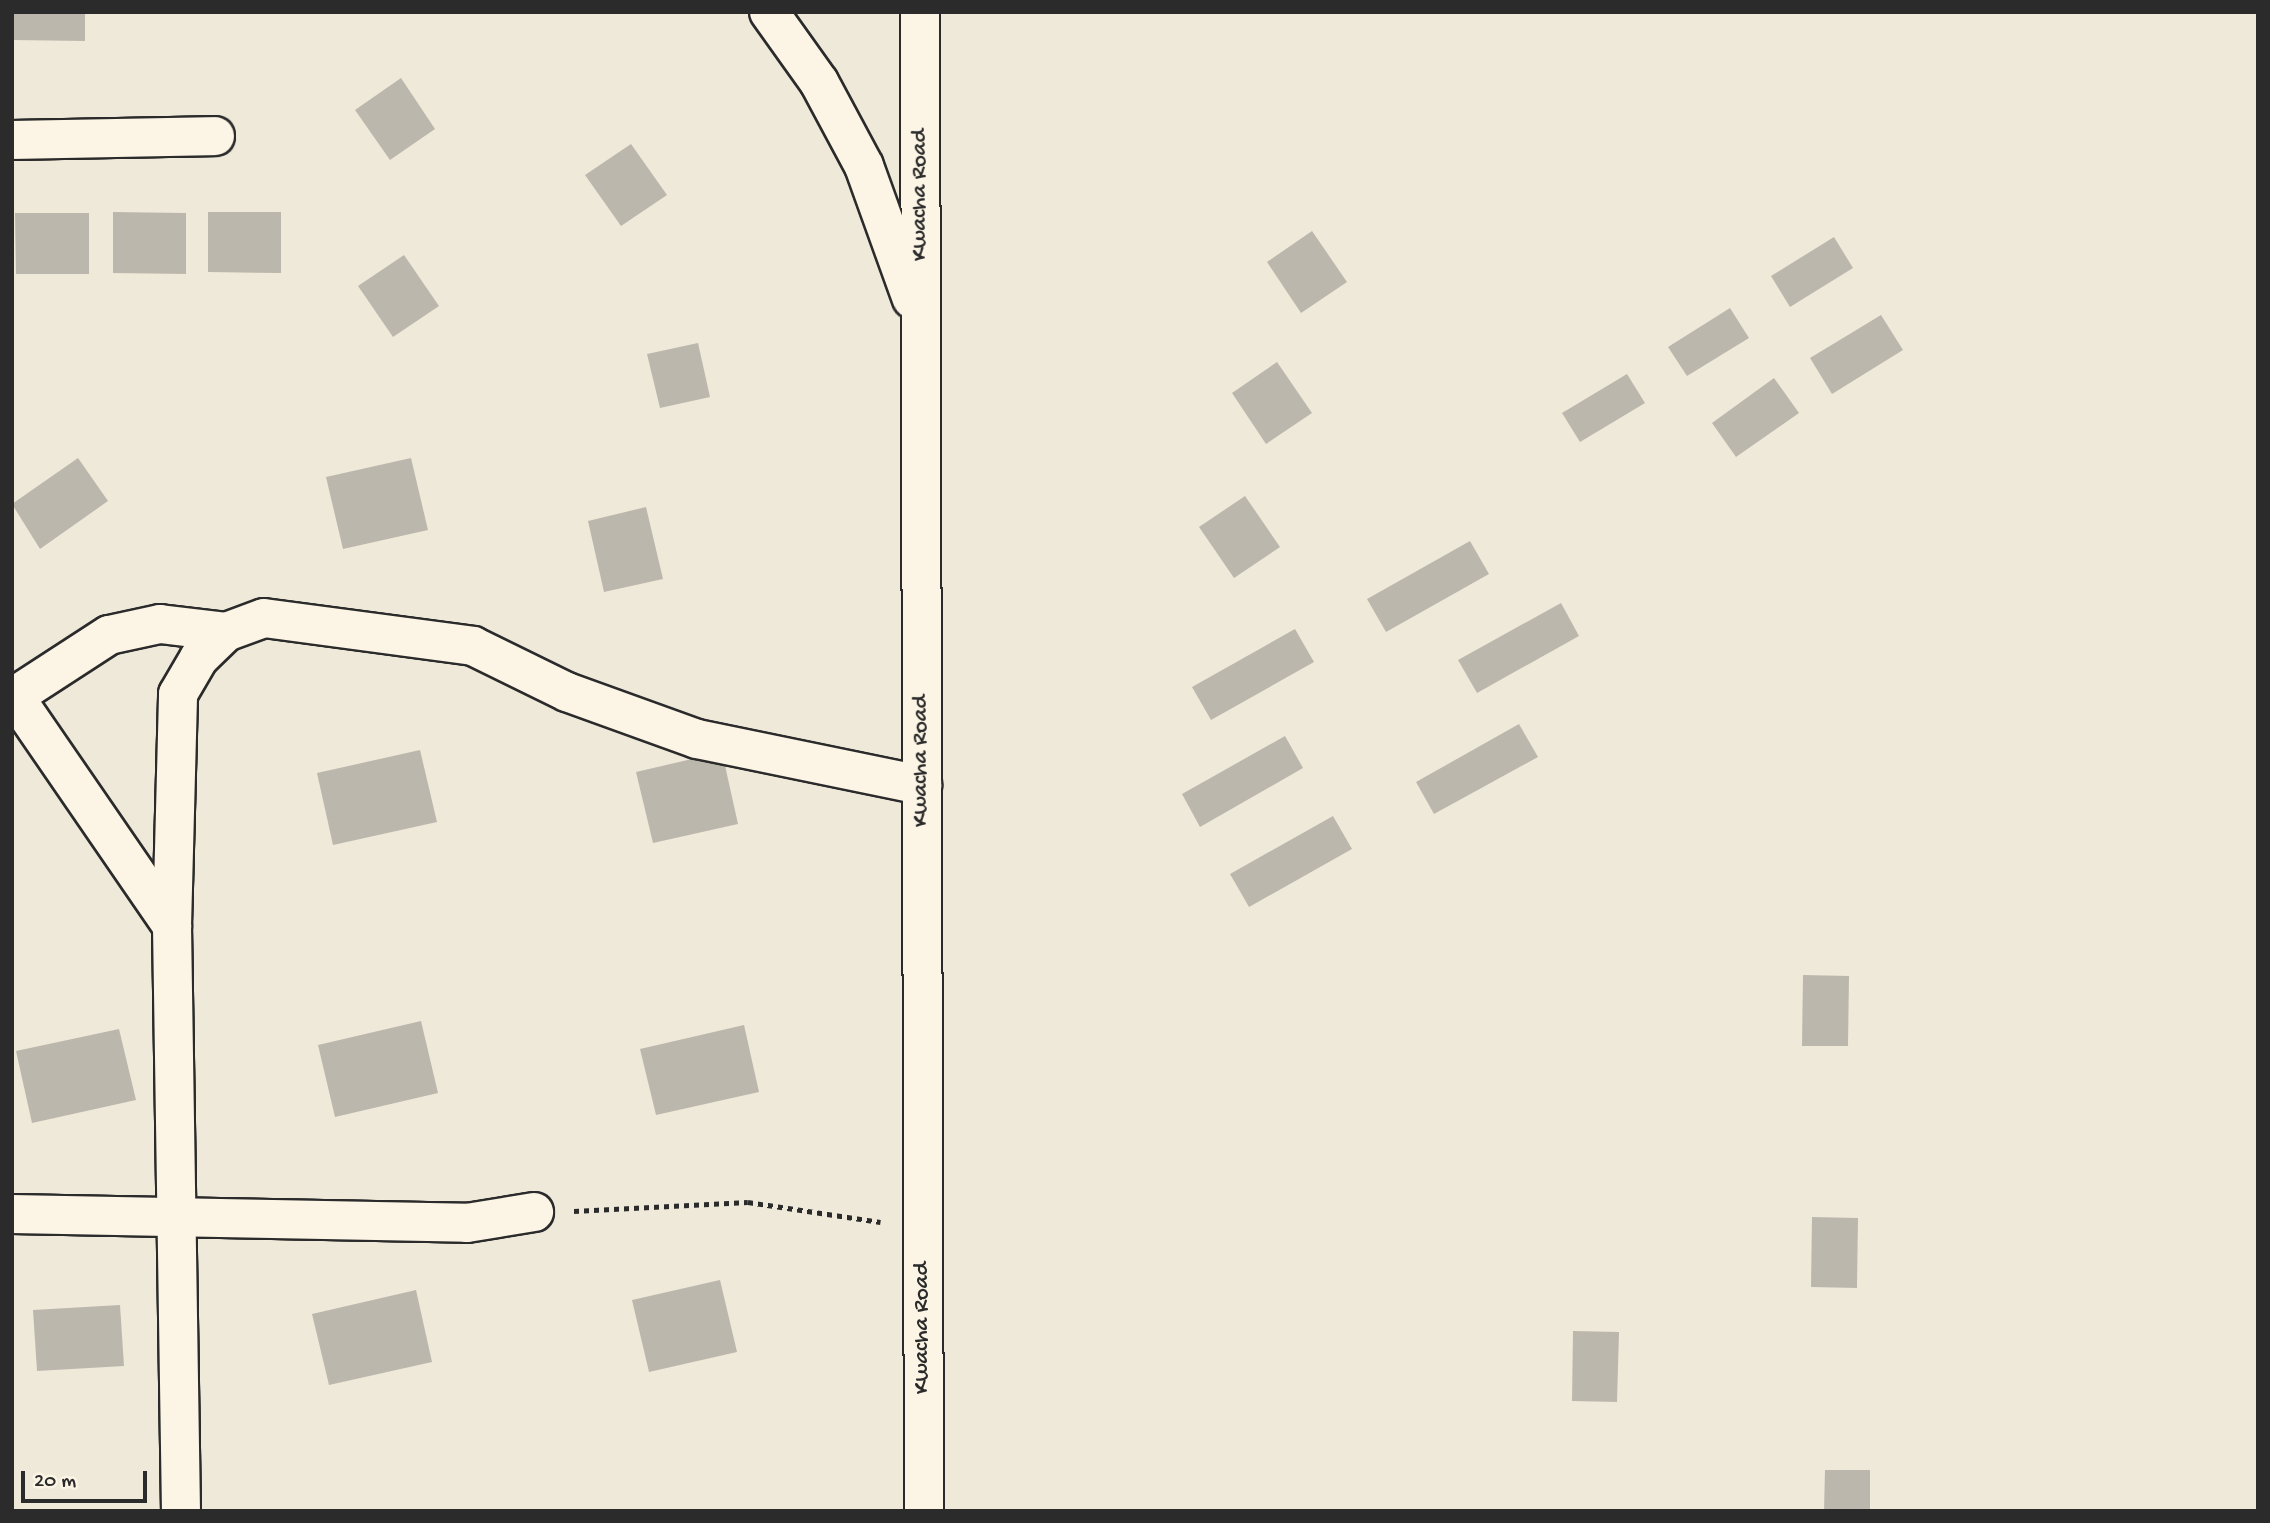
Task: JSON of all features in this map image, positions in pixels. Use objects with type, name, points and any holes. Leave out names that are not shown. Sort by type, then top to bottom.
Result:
[{"type":"street","points":[[769,12],[818,82],[864,166],[922,327]]},
{"type":"street","name":"Kwacha Road","points":[[920,12],[924,1511]]},
{"type":"street","points":[[12,140],[215,136]]},
{"type":"street","points":[[181,1511],[174,1214],[172,926],[178,694],[199,658],[226,632],[264,618],[473,646],[567,692],[697,739],[922,785]]},
{"type":"street","points":[[172,926],[29,748],[13,695],[109,635],[160,624],[226,632]]},
{"type":"street","points":[[12,1214],[174,1214],[467,1223],[534,1212]]},
{"type":"path","points":[[534,1212],[748,1202],[923,1228]]},
{"type":"building","points":[[12,12],[85,12],[85,41],[12,40]]},
{"type":"building","points":[[401,78],[435,129],[390,160],[355,110]]},
{"type":"building","points":[[631,144],[667,195],[621,226],[585,175]]},
{"type":"building","points":[[113,212],[186,213],[186,274],[113,273]]},
{"type":"building","points":[[208,212],[281,212],[281,273],[208,272]]},
{"type":"building","points":[[15,213],[89,213],[89,274],[16,274]]},
{"type":"building","points":[[1312,231],[1347,282],[1301,313],[1267,262]]},
{"type":"building","points":[[1834,237],[1853,268],[1790,307],[1771,276]]},
{"type":"building","points":[[404,255],[439,306],[393,337],[358,286]]},
{"type":"building","points":[[1730,308],[1749,338],[1687,376],[1668,347]]},
{"type":"building","points":[[1881,315],[1903,350],[1832,394],[1810,358]]},
{"type":"building","points":[[698,343],[710,397],[660,408],[647,354]]},
{"type":"building","points":[[1277,362],[1312,413],[1266,444],[1232,393]]},
{"type":"building","points":[[1627,374],[1645,403],[1580,442],[1562,413]]},
{"type":"building","points":[[1774,378],[1799,413],[1736,457],[1712,423]]},
{"type":"building","points":[[78,458],[108,501],[40,549],[12,504]]},
{"type":"building","points":[[411,458],[428,530],[343,549],[326,477]]},
{"type":"building","points":[[1245,496],[1280,547],[1234,578],[1199,527]]},
{"type":"building","points":[[646,507],[663,579],[604,592],[588,521]]},
{"type":"building","points":[[1470,541],[1489,574],[1386,632],[1367,599]]},
{"type":"building","points":[[1561,603],[1579,636],[1477,693],[1458,660]]},
{"type":"building","points":[[1295,629],[1314,662],[1211,720],[1192,687]]},
{"type":"building","points":[[1519,724],[1538,757],[1434,814],[1416,782]]},
{"type":"building","points":[[1285,736],[1303,768],[1200,827],[1182,794]]},
{"type":"building","points":[[420,750],[437,822],[333,845],[317,773]]},
{"type":"building","points":[[722,752],[738,824],[653,843],[636,772]]},
{"type":"building","points":[[1333,816],[1352,849],[1249,907],[1230,874]]},
{"type":"building","points":[[1803,975],[1849,976],[1848,1046],[1802,1046]]},
{"type":"building","points":[[421,1021],[438,1093],[335,1117],[318,1045]]},
{"type":"building","points":[[744,1025],[759,1092],[656,1115],[640,1049]]},
{"type":"building","points":[[119,1029],[136,1100],[32,1123],[16,1051]]},
{"type":"building","points":[[1812,1217],[1858,1218],[1857,1288],[1811,1287]]},
{"type":"building","points":[[720,1280],[737,1352],[649,1372],[632,1300]]},
{"type":"building","points":[[416,1290],[432,1362],[329,1385],[312,1314]]},
{"type":"building","points":[[120,1305],[124,1366],[37,1371],[33,1310]]},
{"type":"building","points":[[1573,1331],[1619,1332],[1617,1402],[1572,1401]]},
{"type":"building","points":[[1825,1470],[1870,1470],[1870,1511],[1824,1511]]}]
